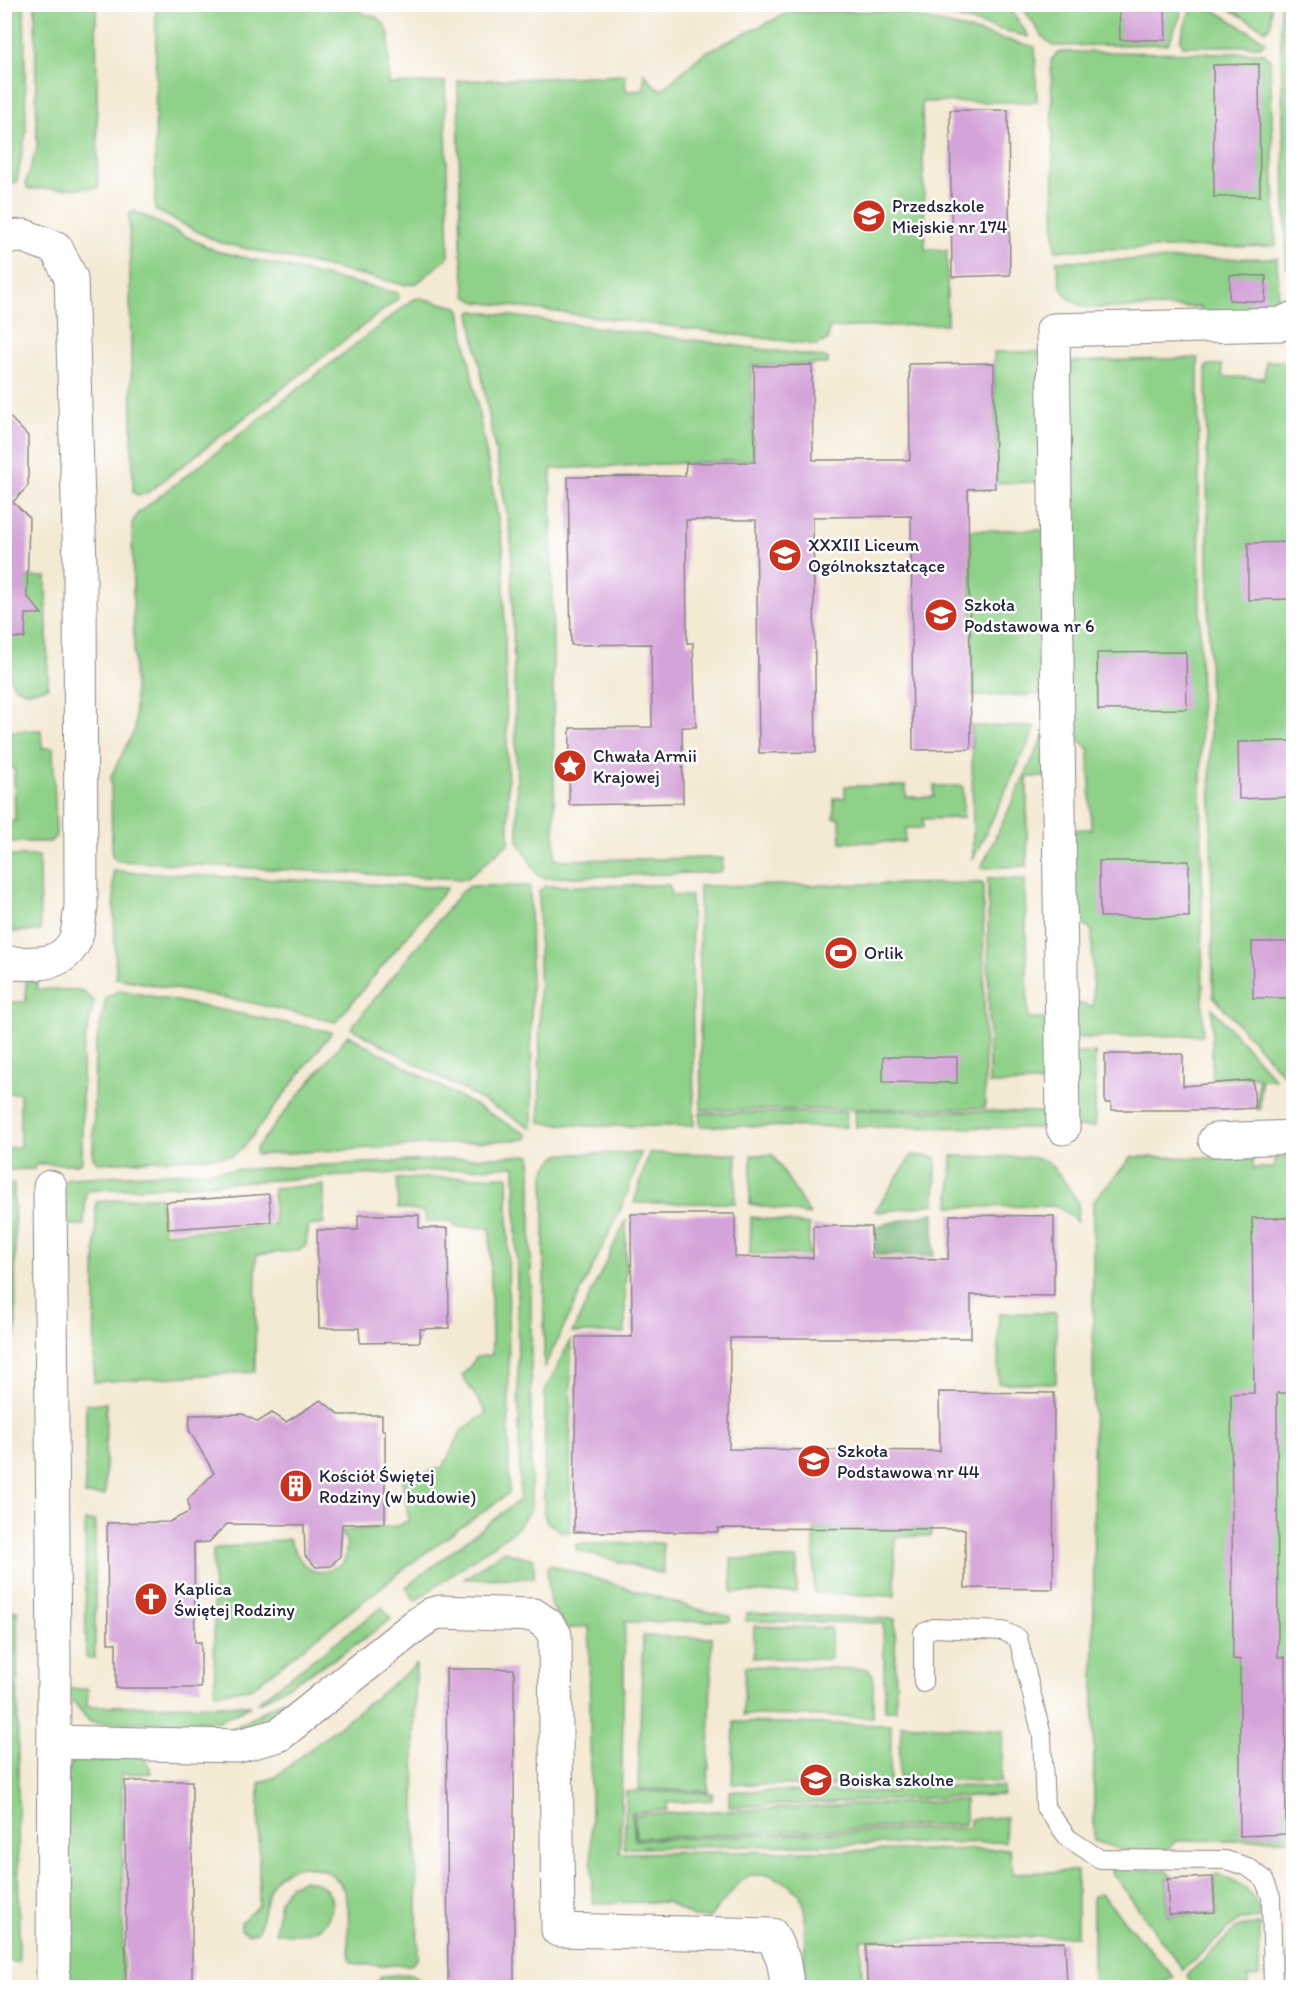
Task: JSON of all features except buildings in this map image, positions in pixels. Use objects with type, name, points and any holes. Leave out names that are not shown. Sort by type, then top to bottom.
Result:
[{"type":"street","points":[[4,237],[24,236],[56,248],[71,278],[80,564],[81,908],[76,939],[66,954],[52,962],[4,963]]},
{"type":"street","points":[[1063,1128],[1053,330],[1281,324],[1293,318]]},
{"type":"street","points":[[1215,1140],[1293,1137]]},
{"type":"street","points":[[50,1187],[54,1742],[53,1988]]},
{"type":"street","points":[[54,1742],[238,1746],[279,1735],[416,1624],[436,1612],[534,1615],[547,1624],[555,1635],[558,1930],[772,1935],[783,1959],[788,1988]]},
{"type":"lane","points":[[923,1683],[923,1633],[934,1628],[1003,1631],[1018,1638],[1042,1736],[1045,1807],[1068,1838],[1100,1859],[1226,1860],[1248,1867],[1264,1879],[1271,1897],[1273,1988]]},
{"type":"green space","points":[[5,4],[24,5],[26,132],[17,181],[5,189]]},
{"type":"green space","points":[[35,5],[96,5],[98,188],[28,189],[26,182],[37,148]]},
{"type":"green space","points":[[156,5],[362,5],[362,14],[380,19],[389,35],[389,84],[445,82],[449,256],[417,283],[405,285],[218,242],[155,210]]},
{"type":"green space","points":[[979,5],[1008,5],[1029,37],[931,11],[963,13]]},
{"type":"green space","points":[[1021,5],[1181,5],[1180,17],[1168,44],[1053,46],[1042,36]]},
{"type":"green space","points":[[1222,5],[1271,5],[1271,24],[1266,30]]},
{"type":"green space","points":[[1280,5],[1293,5],[1293,268],[1287,268]]},
{"type":"green space","points":[[1195,8],[1211,8],[1265,41],[1262,46],[1183,46],[1180,40],[1188,16]]},
{"type":"green space","points":[[895,11],[1035,47],[1037,102],[922,102],[925,249],[947,250],[947,324],[829,328],[828,340],[817,345],[477,302],[466,296],[461,252],[458,81],[625,75],[626,91],[644,90],[644,73],[655,86],[662,90],[704,53],[790,12]]},
{"type":"green space","points":[[1058,52],[1264,53],[1270,59],[1276,246],[1055,250],[1051,60]]},
{"type":"green space","points":[[134,211],[216,251],[398,293],[399,298],[147,493],[139,496],[133,492],[129,214]]},
{"type":"green space","points":[[1277,258],[1278,293],[1277,300],[1270,311],[1201,317],[1201,307],[1089,308],[1079,305],[1063,292],[1057,261]]},
{"type":"green space","points":[[420,298],[457,307],[460,310],[503,546],[509,843],[466,879],[118,861],[112,857],[111,776],[135,729],[132,523],[138,513],[414,299]]},
{"type":"green space","points":[[474,311],[828,358],[828,364],[753,365],[751,368],[754,460],[551,469],[555,860],[723,858],[722,872],[544,878],[538,876],[518,840],[511,536],[470,313]]},
{"type":"green space","points":[[994,352],[1038,352],[1042,482],[997,483]]},
{"type":"green space","points":[[1198,358],[1203,1035],[1080,1038],[1070,1031],[1070,1001],[1093,1007],[1092,930],[1069,917],[1068,830],[1091,829],[1089,750],[1067,727],[1062,362]]},
{"type":"green space","points":[[1266,361],[1293,361],[1293,1080],[1288,1080],[1213,996],[1206,369],[1208,365],[1222,365],[1223,377],[1264,378]]},
{"type":"green space","points":[[970,530],[1045,530],[1044,695],[973,696]]},
{"type":"green space","points":[[25,577],[46,577],[48,687],[28,692],[14,686],[6,668],[5,637],[31,610],[30,599],[24,597]]},
{"type":"green space","points":[[972,726],[1036,727],[973,860]]},
{"type":"green space","points":[[1047,729],[1047,777],[1027,777],[1027,866],[981,868]]},
{"type":"green space","points":[[41,730],[42,748],[53,748],[56,836],[50,842],[5,842],[5,821],[15,821],[14,768],[5,768],[5,731]]},
{"type":"green space","points":[[845,786],[906,786],[906,797],[934,797],[934,786],[963,786],[963,818],[923,819],[923,828],[906,828],[905,842],[841,842],[840,819],[834,818],[834,798],[845,798]]},
{"type":"green space","points":[[5,856],[39,856],[40,931],[5,932]]},
{"type":"green space","points":[[113,871],[447,888],[336,1022],[252,1003],[116,978]]},
{"type":"green space","points":[[988,878],[1025,879],[1028,1019],[1050,1019],[1051,1072],[1042,1083],[989,1084]]},
{"type":"green space","name":"Orlik","points":[[983,883],[985,1108],[701,1110],[699,886]]},
{"type":"green space","points":[[669,885],[671,895],[691,896],[694,1126],[591,1126],[540,1123],[539,891],[545,886]]},
{"type":"green space","points":[[470,886],[530,886],[532,1128],[351,1028],[462,891]]},
{"type":"green space","points":[[26,981],[37,981],[37,989],[81,990],[94,1001],[82,1056],[82,1161],[78,1164],[37,1164],[34,1169],[5,1170],[5,1148],[20,1147],[20,1093],[5,1093],[5,1002],[26,1002]]},
{"type":"green space","points":[[120,990],[332,1032],[244,1147],[232,1156],[99,1163],[93,1157],[95,1050],[106,998]]},
{"type":"green space","points":[[1212,1008],[1275,1079],[1261,1079],[1260,1110],[1257,1109],[1258,1077],[1212,1079]]},
{"type":"green space","points":[[348,1035],[528,1135],[527,1139],[256,1155],[256,1148]]},
{"type":"green space","points":[[1070,1053],[1095,1053],[1095,1127],[1071,1127]]},
{"type":"green space","points":[[855,1110],[1050,1112],[1050,1128],[856,1127]]},
{"type":"green space","points":[[847,1112],[846,1127],[700,1126],[700,1113]]},
{"type":"green space","points":[[641,1153],[624,1202],[544,1368],[544,1174],[553,1160],[562,1154]]},
{"type":"green space","points":[[649,1153],[737,1154],[735,1203],[634,1203]]},
{"type":"green space","points":[[531,1155],[531,1509],[516,1529],[415,1601],[406,1587],[520,1499],[515,1166],[86,1191],[84,1225],[61,1225],[61,1186],[68,1178]]},
{"type":"green space","points":[[751,1155],[773,1155],[810,1215],[750,1204]]},
{"type":"green space","points":[[912,1155],[936,1157],[935,1204],[875,1211]]},
{"type":"green space","points":[[952,1156],[1028,1157],[1047,1161],[1078,1202],[1077,1222],[1058,1206],[950,1207]]},
{"type":"green space","points":[[1132,1157],[1253,1158],[1253,1168],[1274,1168],[1274,1157],[1293,1157],[1293,1839],[1176,1841],[1166,1851],[1121,1850],[1094,1841],[1093,1201]]},
{"type":"green space","points":[[508,1176],[509,1493],[417,1559],[252,1688],[215,1693],[213,1549],[289,1539],[299,1558],[310,1569],[316,1572],[333,1568],[344,1562],[346,1553],[347,1545],[340,1531],[398,1526],[409,1520],[402,1480],[443,1467],[462,1430],[487,1413],[462,1376],[477,1357],[492,1355],[490,1228],[455,1227],[453,1221],[426,1222],[424,1212],[398,1208],[397,1179]]},
{"type":"green space","points":[[5,1184],[14,1184],[16,1336],[5,1336]]},
{"type":"green space","points":[[324,1185],[324,1224],[308,1226],[306,1245],[300,1250],[256,1255],[255,1372],[94,1382],[96,1202],[160,1196],[164,1233],[274,1225],[273,1188]]},
{"type":"green space","points":[[934,1213],[934,1256],[876,1255],[875,1226]]},
{"type":"green space","points":[[751,1217],[809,1225],[809,1255],[750,1254]]},
{"type":"green space","points":[[626,1220],[625,1333],[572,1333]]},
{"type":"green space","points":[[999,1313],[1056,1313],[1056,1383],[998,1383]]},
{"type":"green space","points":[[571,1339],[570,1532],[562,1532],[546,1521],[544,1514],[545,1391]]},
{"type":"green space","points":[[106,1403],[105,1495],[85,1495],[86,1404]]},
{"type":"green space","points":[[85,1521],[95,1521],[95,1658],[86,1657]]},
{"type":"green space","points":[[814,1528],[931,1529],[931,1536],[895,1537],[895,1596],[814,1593]]},
{"type":"green space","points":[[663,1543],[663,1574],[576,1550],[576,1544]]},
{"type":"green space","points":[[503,1551],[534,1559],[534,1578],[464,1579]]},
{"type":"green space","points":[[731,1559],[797,1559],[797,1593],[732,1592]]},
{"type":"green space","points":[[550,1565],[704,1611],[730,1616],[730,1621],[625,1622],[620,1853],[1010,1849],[1012,1873],[1077,1871],[1077,1936],[861,1940],[862,1987],[804,1987],[805,1908],[800,1895],[786,1883],[770,1875],[750,1875],[739,1883],[709,1918],[693,1917],[667,1902],[592,1903],[589,1626],[567,1629],[550,1604],[547,1569]]},
{"type":"green space","points":[[382,1607],[391,1619],[342,1654],[259,1703],[257,1702]]},
{"type":"green space","points":[[5,1610],[17,1611],[19,1962],[4,1961]]},
{"type":"green space","points":[[747,1613],[895,1619],[896,1710],[885,1710],[883,1623],[746,1621]]},
{"type":"green space","points":[[754,1626],[831,1628],[831,1659],[753,1658]]},
{"type":"green space","points":[[643,1636],[712,1638],[708,1791],[638,1789]]},
{"type":"green space","points":[[416,1665],[414,1744],[418,1958],[411,1965],[360,1965],[351,1962],[345,1893],[337,1880],[329,1873],[308,1866],[280,1874],[270,1888],[257,1932],[248,1934],[241,1929],[241,1922],[259,1905],[259,1783],[275,1777]]},
{"type":"green space","points":[[745,1666],[868,1669],[873,1675],[873,1717],[743,1715]]},
{"type":"green space","points":[[335,1670],[260,1726],[229,1731]]},
{"type":"green space","points":[[66,1689],[88,1689],[87,1706],[251,1705],[220,1721],[99,1723],[90,1722],[66,1693]]},
{"type":"green space","points":[[734,1722],[891,1725],[890,1787],[732,1784]]},
{"type":"green space","points":[[901,1724],[1003,1730],[1001,1782],[899,1777]]},
{"type":"green space","points":[[139,1755],[148,1762],[151,1773],[122,1774],[123,1987],[68,1987],[67,1775],[71,1764],[78,1757]]},
{"type":"green space","points":[[898,1785],[1003,1787],[1003,1795],[729,1807],[729,1791],[895,1792]]},
{"type":"green space","points":[[626,1792],[713,1793],[712,1800],[667,1803],[667,1810],[632,1813],[635,1840],[970,1827],[970,1819],[1006,1817],[1005,1842],[624,1848]]},
{"type":"green space","points":[[965,1800],[965,1824],[636,1838],[634,1815]]},
{"type":"green space","points":[[1113,1869],[1165,1870],[1173,1878],[1166,1879],[1168,1916],[1217,1913],[1214,1877],[1217,1874],[1240,1885],[1251,1895],[1260,1919],[1239,1920],[1183,1970],[1111,1871]]},
{"type":"green space","points":[[304,1880],[321,1885],[326,1889],[332,1903],[330,1915],[323,1925],[308,1933],[275,1933],[280,1900],[289,1886]]},
{"type":"green space","points":[[1101,1894],[1174,1977],[1157,1987],[1093,1987],[1093,1896]]},
{"type":"green space","points":[[1293,1903],[1293,1987],[1288,1987],[1289,1917]]},
{"type":"green space","points":[[1260,1925],[1259,1976],[1248,1977],[1248,1987],[1195,1987],[1187,1975],[1239,1926]]},
{"type":"green space","points":[[411,1974],[417,1979],[417,1987],[376,1987],[381,1976]]},
{"type":"place","name":"Przedszkole Miejskie nr 174","points":[[869,216]]},
{"type":"place","name":"XXXIII Liceum Ogólnokształcące","points":[[785,555]]},
{"type":"place","name":"Szkoła Podstawowa nr 6","points":[[941,615]]},
{"type":"place","name":"Chwała Armii Krajowej","points":[[570,766]]},
{"type":"place","name":"Orlik","points":[[841,953]]},
{"type":"place","name":"Szkoła Podstawowa nr 44","points":[[814,1461]]},
{"type":"place","name":"Kościół Świętej Rodziny (w budowie)","points":[[296,1486]]},
{"type":"place","name":"Kaplica Świętej Rodziny","points":[[151,1599]]},
{"type":"place","name":"Boiska szkolne","points":[[816,1780]]}]
